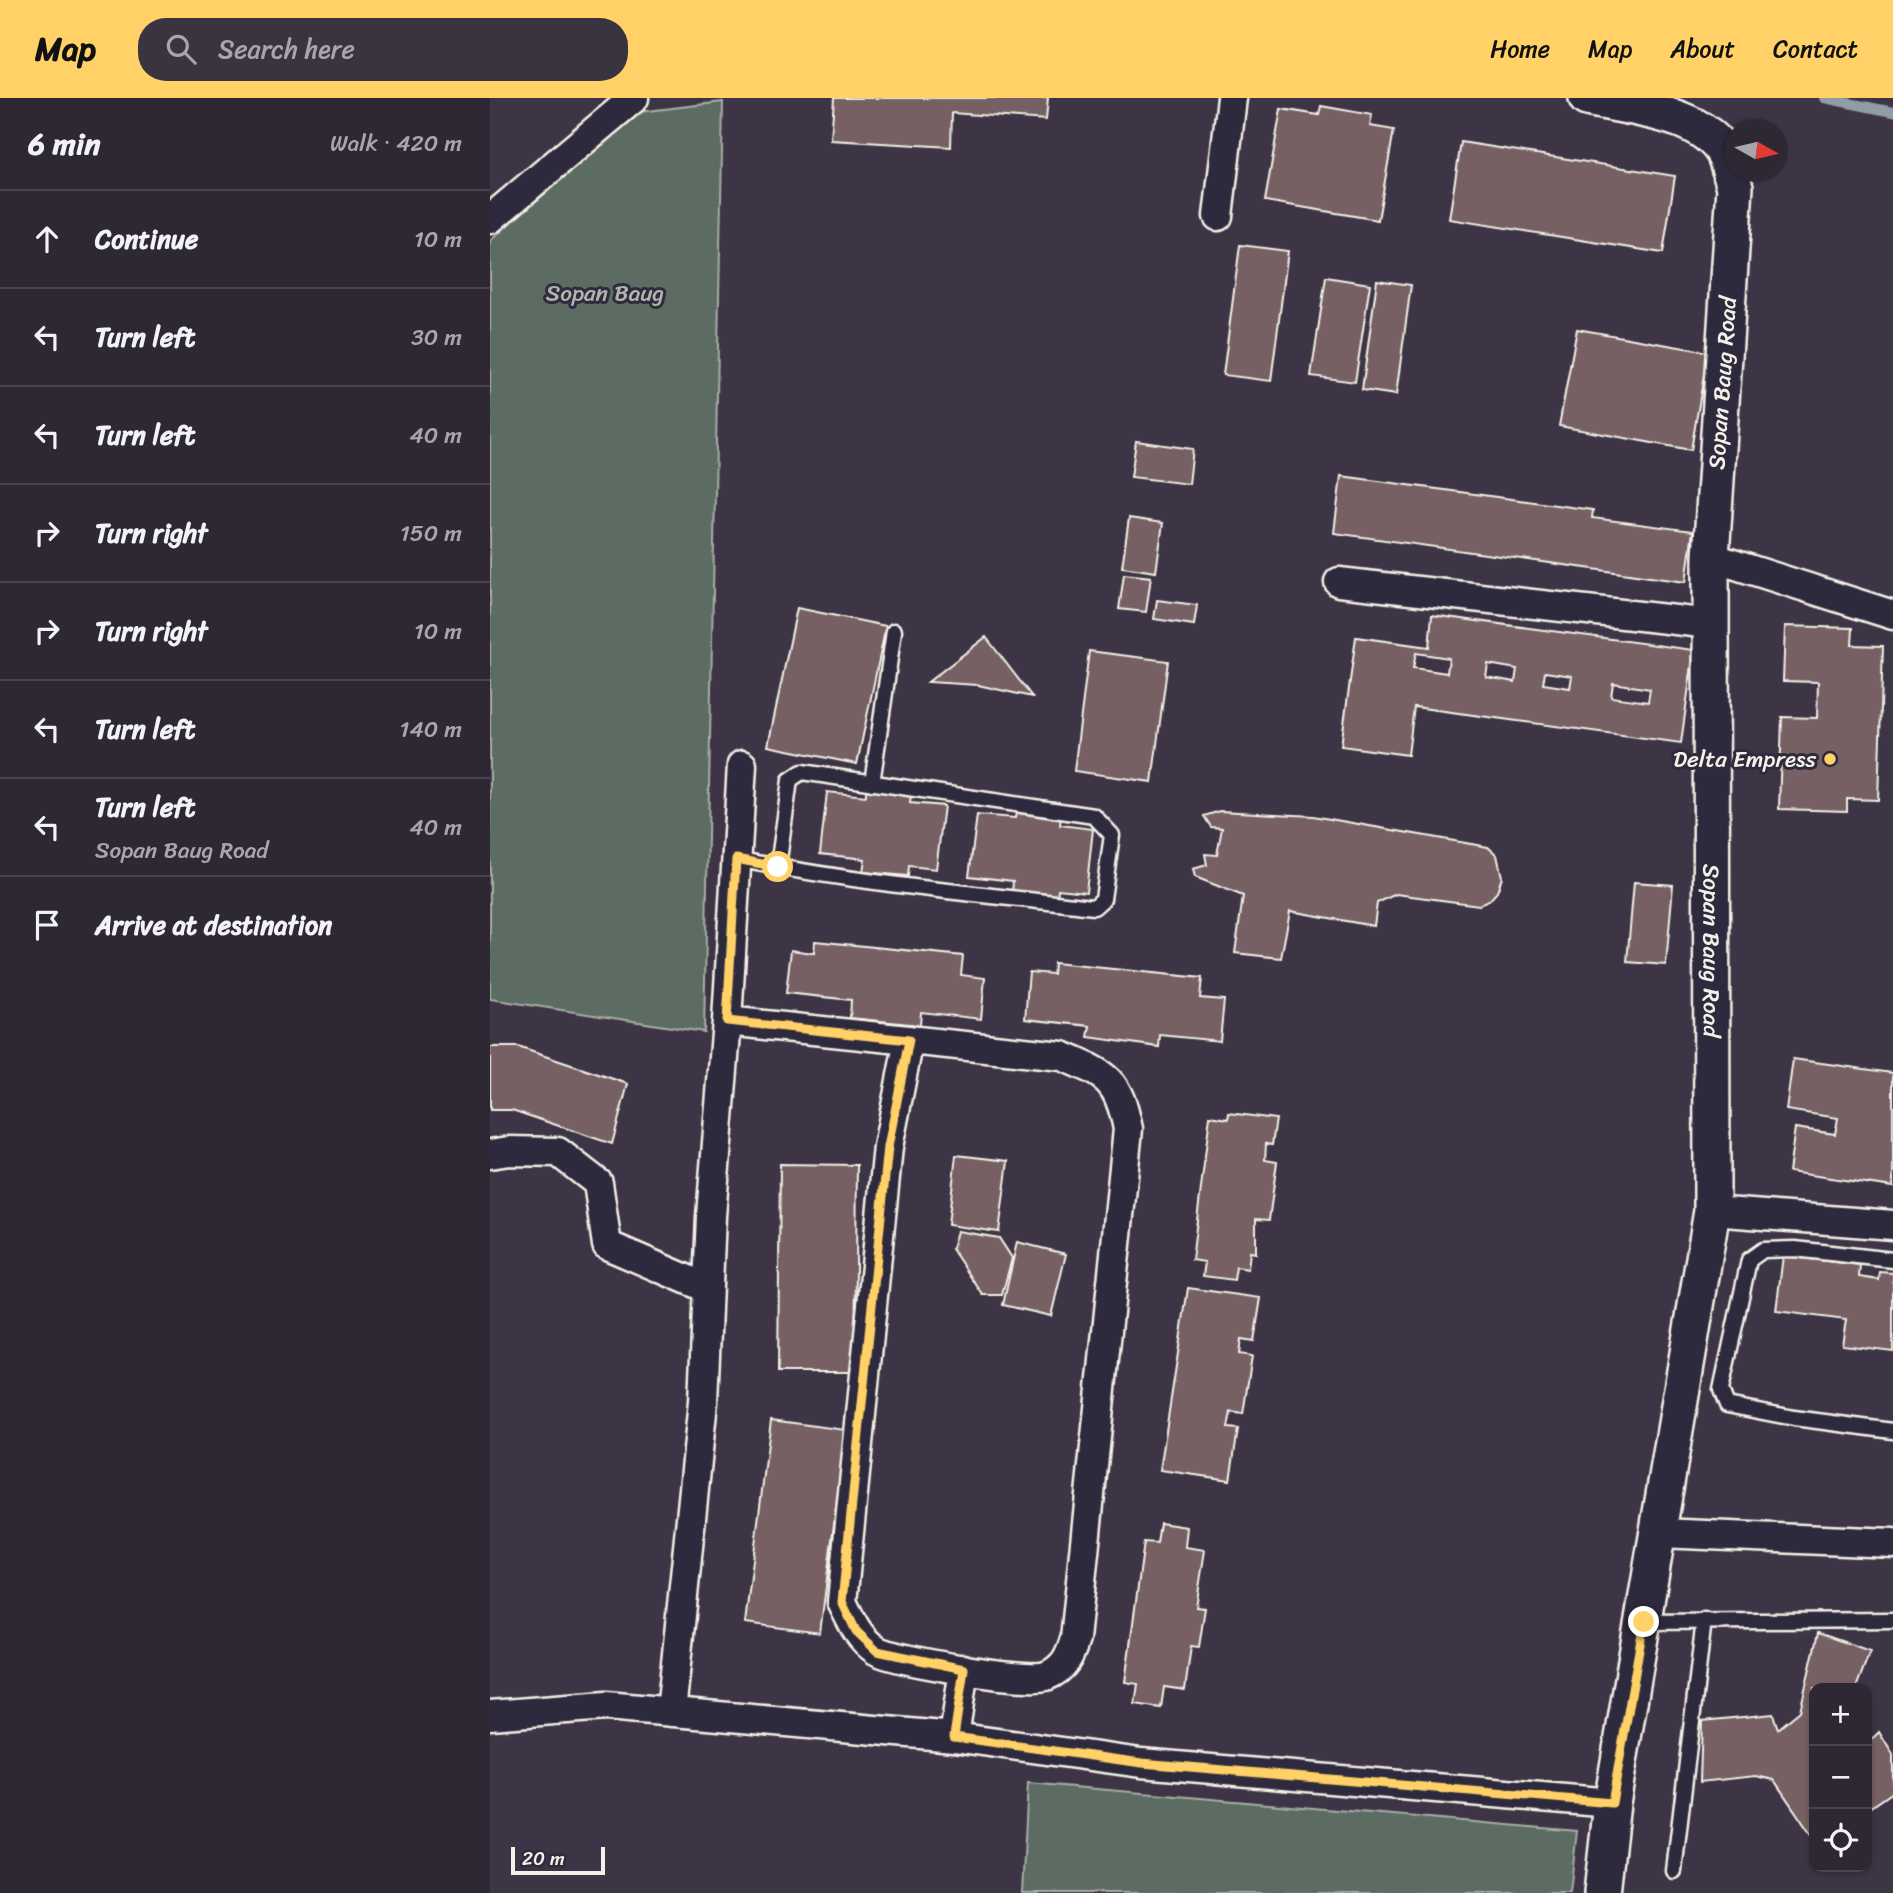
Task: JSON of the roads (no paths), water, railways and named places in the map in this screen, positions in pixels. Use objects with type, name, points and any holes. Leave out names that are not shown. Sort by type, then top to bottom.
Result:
[{"type":"street","points":[[490,219],[634,98]]},
{"type":"street","points":[[1218,216],[1232,98]]},
{"type":"street","name":"Sopan Baug Road","points":[[1587,98],[1692,122],[1709,134],[1724,154],[1735,187],[1711,557],[1713,1211],[1612,1803],[1602,1893]]},
{"type":"street","points":[[1711,557],[1893,615]]},
{"type":"street","points":[[1339,582],[1711,624]]},
{"type":"street","points":[[671,1713],[702,1402],[742,765]]},
{"type":"street","points":[[727,1021],[909,1040],[1062,1056],[1102,1073],[1122,1099],[1128,1129],[1075,1639],[1068,1660],[1046,1676],[1019,1679],[877,1651],[856,1631],[842,1602],[888,1147],[909,1040]]},
{"type":"street","points":[[490,1154],[509,1150],[558,1152],[598,1183],[607,1245],[707,1289]]},
{"type":"street","points":[[1713,1211],[1893,1225]]},
{"type":"street","points":[[1660,1533],[1893,1543]]},
{"type":"street","points":[[954,1737],[964,1669]]},
{"type":"street","points":[[490,1715],[606,1706],[954,1737],[1142,1763],[1612,1803]]},
{"type":"lane","points":[[872,783],[894,631]]},
{"type":"lane","points":[[736,859],[778,867],[842,879],[1094,907],[1103,899],[1112,835],[1094,816],[802,772],[790,780],[778,867]]},
{"type":"lane","points":[[1893,1260],[1795,1249],[1763,1250],[1749,1260],[1721,1390],[1727,1405],[1794,1418],[1893,1431]]},
{"type":"lane","points":[[1674,1871],[1704,1620]]},
{"type":"lane","points":[[1644,1622],[1893,1620]]},
{"type":"waterway","points":[[1824,98],[1893,112]]},
{"type":"place","name":"Delta Empress","points":[[1830,759]]},
{"type":"park label","name":"Sopan Baug","points":[[605,293]]}]
